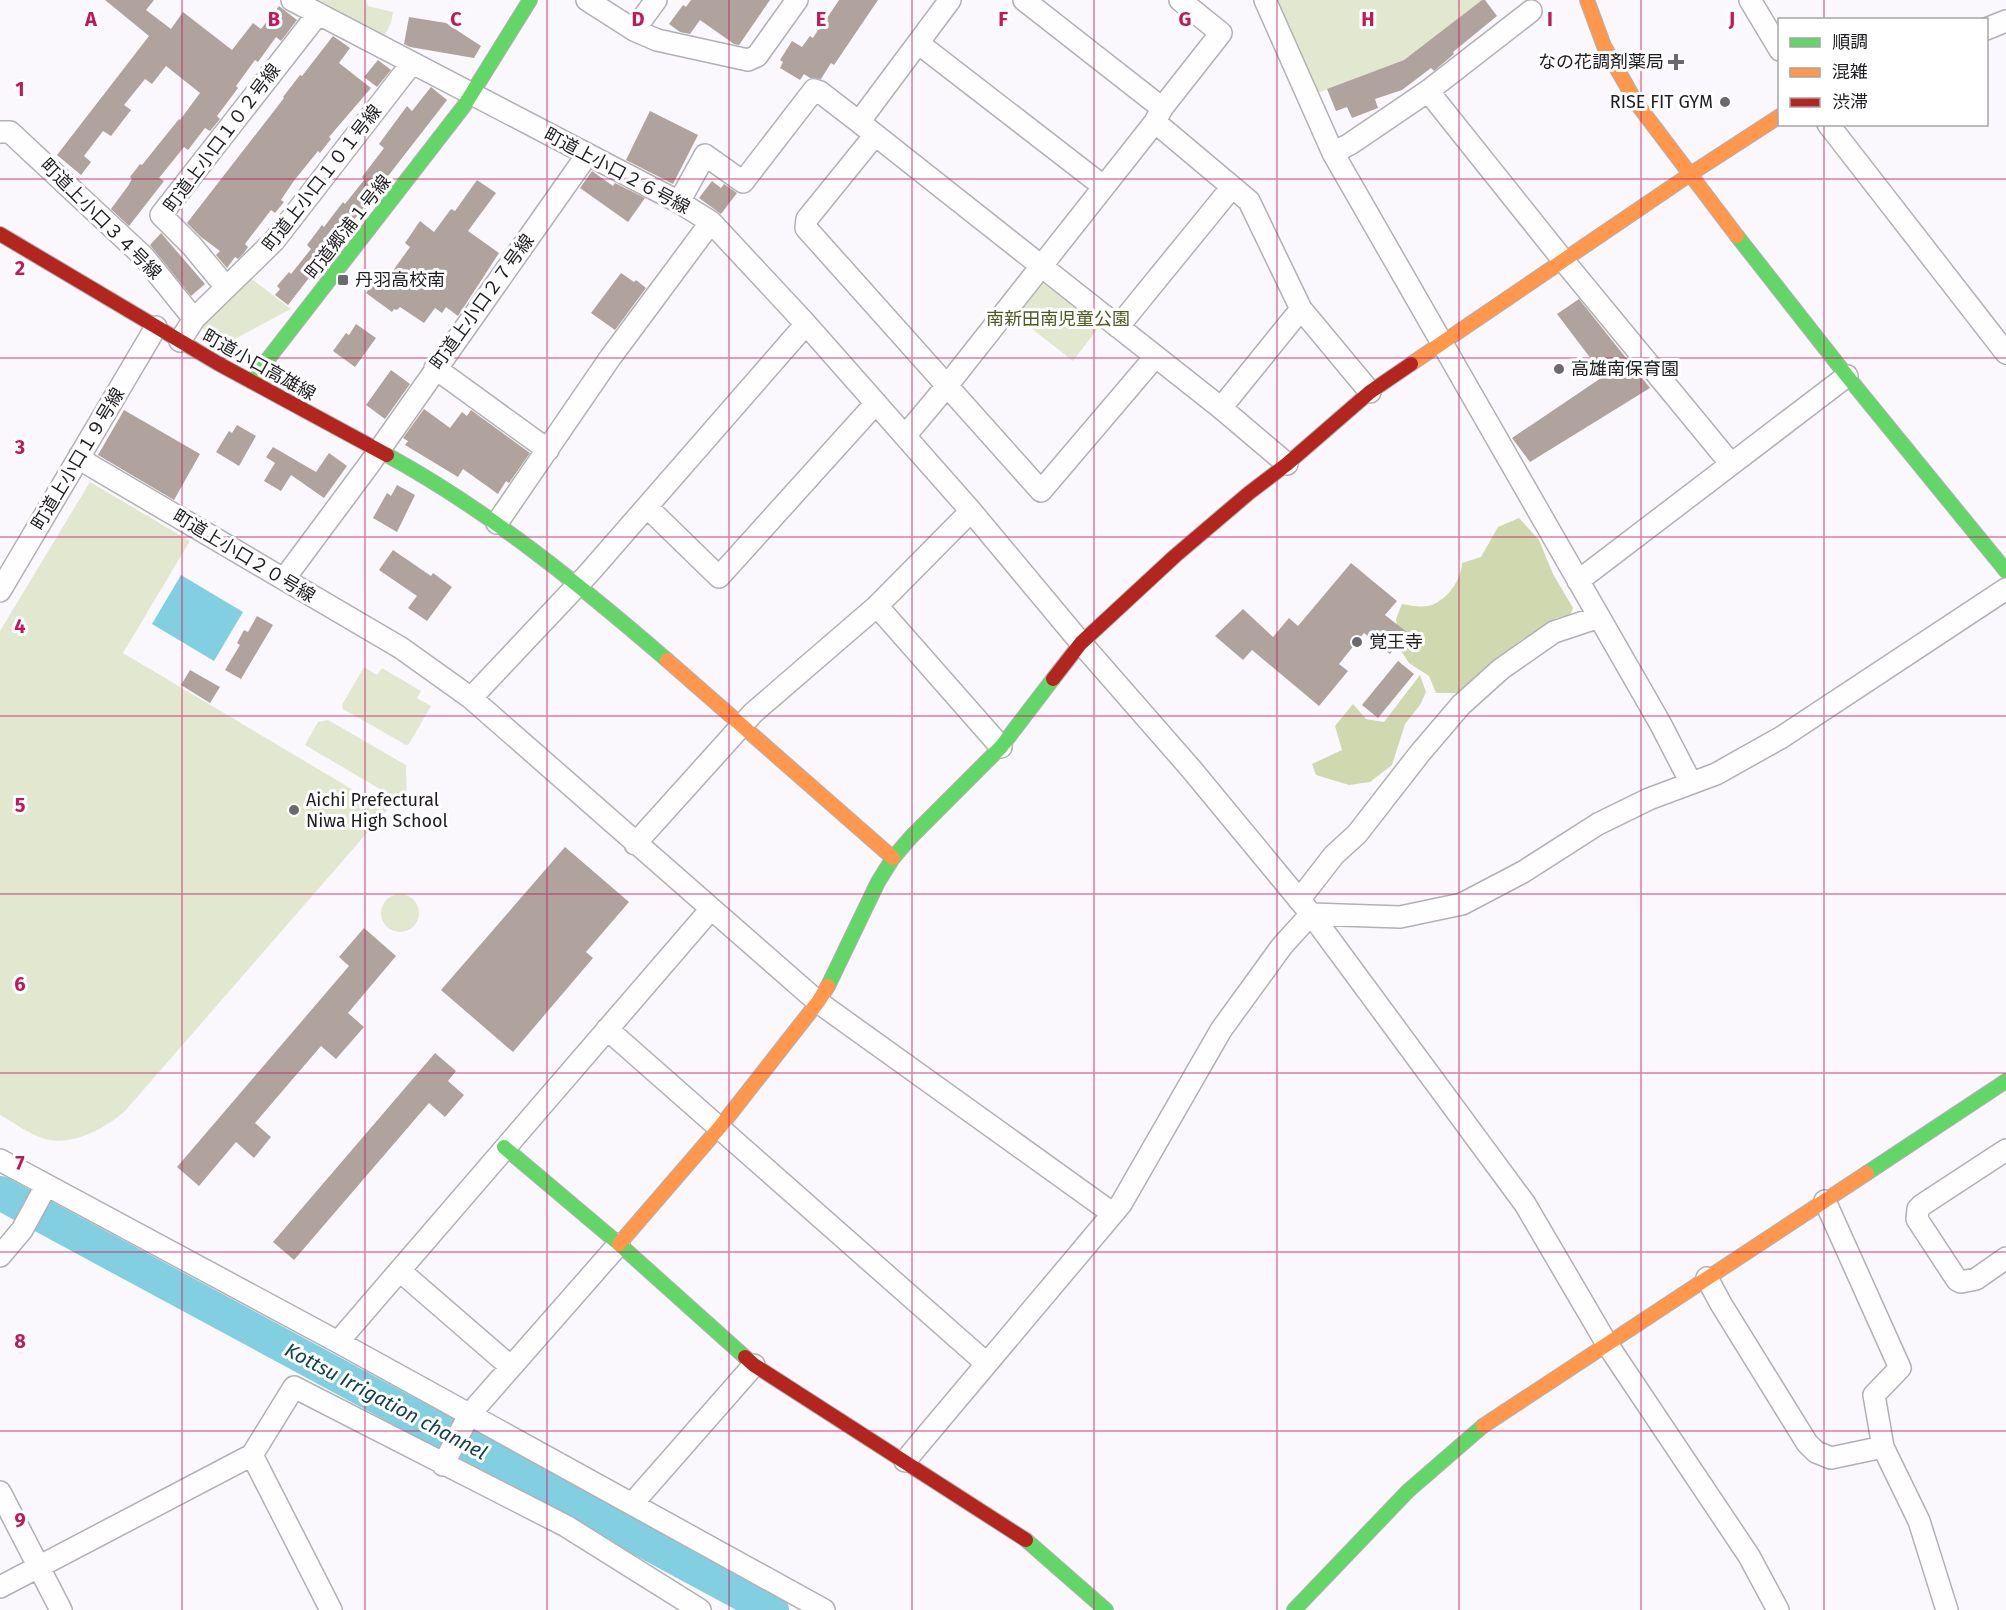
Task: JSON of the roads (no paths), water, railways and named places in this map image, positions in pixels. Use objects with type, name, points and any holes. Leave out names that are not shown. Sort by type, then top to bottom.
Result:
[{"type":"street","name":"町道上小口２６号線","points":[[292,0],[679,202],[711,222],[610,358],[499,524]]},
{"type":"street","name":"町道郷浦１号線","points":[[251,381],[472,95],[530,0]]},
{"type":"street","points":[[587,0],[634,30],[666,43],[748,60],[757,56],[796,0]]},
{"type":"street","points":[[634,30],[656,0]]},
{"type":"street","points":[[950,0],[918,44],[867,128],[807,219],[806,228],[1041,491],[1155,357]]},
{"type":"street","points":[[1024,0],[1158,115],[1249,201],[1301,309],[1370,392]]},
{"type":"street","points":[[905,436],[946,387],[1221,33],[1180,0]]},
{"type":"street","points":[[1265,0],[1333,153],[1660,723],[1690,783]]},
{"type":"street","points":[[1587,0],[1604,46],[1637,104],[1689,175],[1847,376],[2006,571]]},
{"type":"street","points":[[1750,0],[1778,48]]},
{"type":"street","points":[[1333,153],[1428,91],[1531,10]]},
{"type":"street","name":"町道上小口１０２号線","points":[[226,287],[192,246],[161,215],[318,14]]},
{"type":"street","points":[[1988,29],[2006,21]]},
{"type":"street","points":[[918,44],[1103,186]]},
{"type":"street","name":"町道上小口１０１号線","points":[[180,341],[194,319],[274,242],[412,63]]},
{"type":"street","points":[[679,202],[705,155],[743,182],[814,90],[820,92],[1041,264],[1221,408],[1287,464]]},
{"type":"street","points":[[1428,91],[1731,464]]},
{"type":"street","points":[[443,1464],[469,1415],[720,1127],[818,1002],[833,978],[878,882],[893,858],[1001,747],[1082,643],[1175,556],[1370,392],[1778,117]]},
{"type":"street","points":[[1830,126],[2006,353]]},
{"type":"street","name":"町道上小口３４号線","points":[[0,132],[10,132],[135,249],[194,319]]},
{"type":"street","name":"町道上小口２７号線","points":[[284,579],[368,466],[587,155]]},
{"type":"street","points":[[1118,327],[1232,187]]},
{"type":"street","points":[[711,222],[806,324],[971,512],[1305,907],[1525,1204],[1607,1344],[1749,1556],[1778,1610]]},
{"type":"street","name":"町道小口高雄線","points":[[0,234],[180,341],[446,489],[499,524],[578,584],[677,667],[893,858]]},
{"type":"street","points":[[1221,408],[1301,309]]},
{"type":"street","points":[[471,698],[647,507],[806,324]]},
{"type":"street","name":"町道上小口１９号線","points":[[0,591],[156,327]]},
{"type":"street","points":[[435,368],[548,450]]},
{"type":"street","points":[[1578,581],[1847,376]]},
{"type":"street","points":[[647,507],[719,577],[876,403]]},
{"type":"street","name":"町道上小口２０号線","points":[[80,455],[88,464],[410,654],[471,698],[818,1002],[1112,1213]]},
{"type":"street","points":[[635,844],[742,725],[877,606],[971,512]]},
{"type":"street","points":[[1305,907],[1400,917],[1462,904],[1523,872],[1598,824],[1649,799],[1716,774],[1782,737],[2006,589]]},
{"type":"street","points":[[877,606],[1001,747]]},
{"type":"street","points":[[905,1461],[1126,1194],[1221,1030],[1282,946],[1334,855],[1357,834],[1461,705],[1501,669],[1554,632],[1599,617]]},
{"type":"street","points":[[338,1342],[711,909]]},
{"type":"street","points":[[607,1029],[986,1363]]},
{"type":"street","points":[[1294,1610],[1399,1499],[1448,1454],[1483,1426],[2006,1081]]},
{"type":"street","points":[[504,1147],[619,1244],[754,1365],[1030,1543],[1106,1610]]},
{"type":"street","points":[[2006,1150],[1922,1205],[1918,1209],[1917,1219],[1957,1280],[1961,1282],[1976,1279],[2006,1258]]},
{"type":"street","points":[[0,1160],[43,1188],[75,1199],[824,1610]]},
{"type":"street","points":[[0,1256],[24,1226],[43,1188]]},
{"type":"street","points":[[1825,1201],[1900,1368],[1874,1395],[1883,1447],[1920,1521],[1947,1610]]},
{"type":"street","points":[[400,1271],[511,1367]]},
{"type":"street","points":[[1707,1278],[1807,1443],[1816,1452],[1831,1458],[1883,1447]]},
{"type":"street","points":[[632,1504],[754,1365]]},
{"type":"street","points":[[0,1587],[252,1455],[294,1388],[566,1526],[700,1610]]},
{"type":"street","points":[[252,1455],[331,1610]]},
{"type":"street","points":[[0,1492],[61,1610]]},
{"type":"water","points":[[181,575],[243,612],[214,661],[152,624]]},
{"type":"waterway","name":"Kottsu Irrigation channel","points":[[0,1193],[772,1610]]},
{"type":"place","name":"なの花調剤薬局","points":[[1676,62]]},
{"type":"place","name":"RISE FIT GYM","points":[[1725,102]]},
{"type":"place","name":"丹羽高校南","points":[[343,280]]},
{"type":"place","name":"高雄南保育園","points":[[1559,369]]},
{"type":"place","name":"覚王寺","points":[[1357,642]]},
{"type":"place","name":"Aichi Prefectural Niwa High School","points":[[294,810]]},
{"type":"park label","name":"南新田南児童公園","points":[[1058,319]]}]
